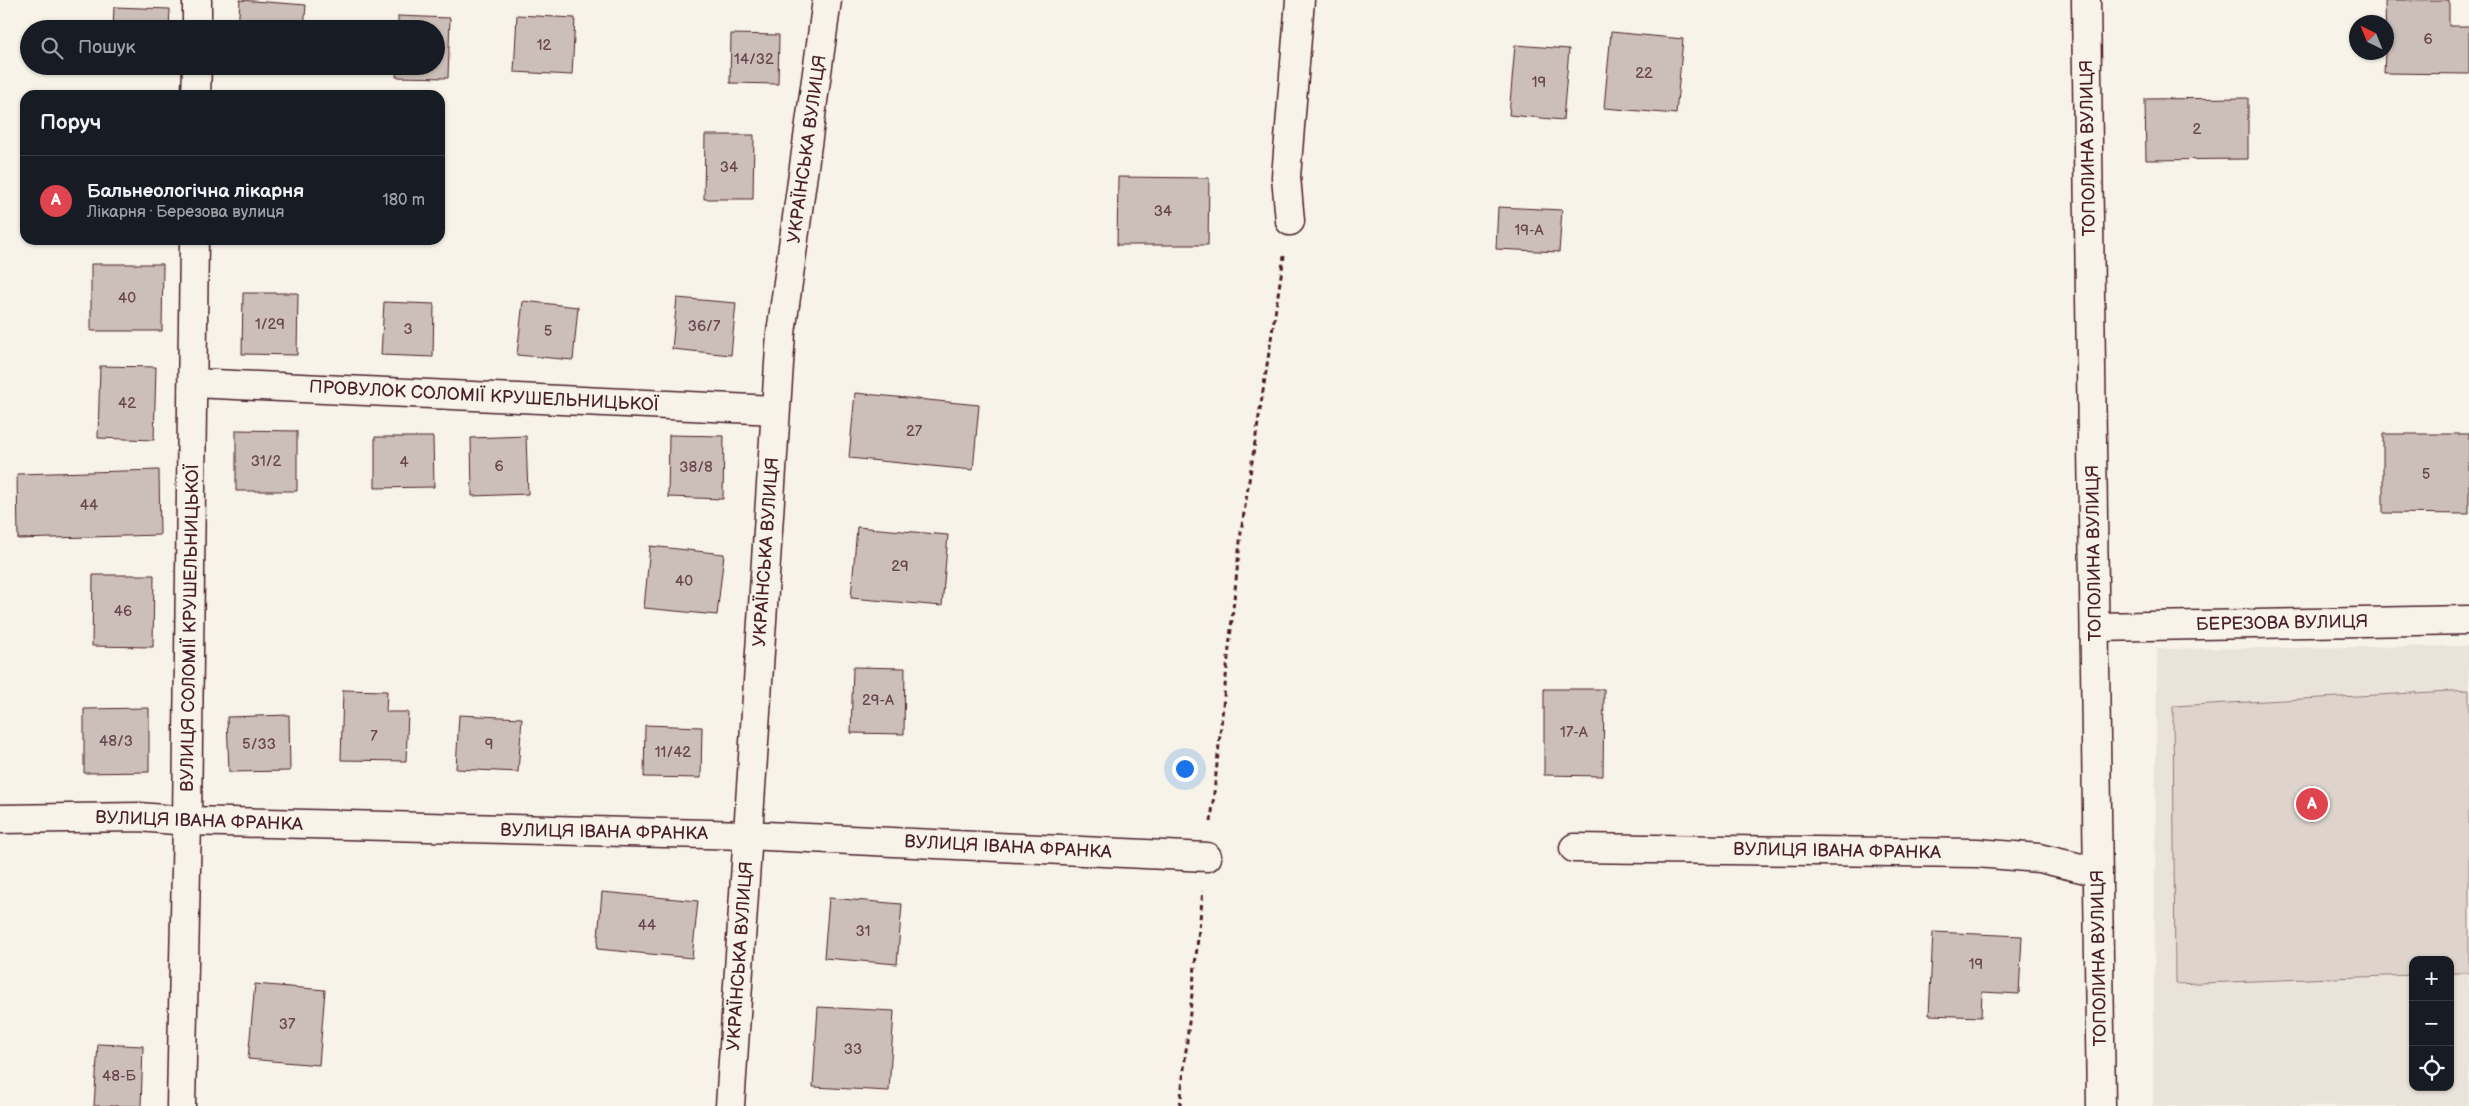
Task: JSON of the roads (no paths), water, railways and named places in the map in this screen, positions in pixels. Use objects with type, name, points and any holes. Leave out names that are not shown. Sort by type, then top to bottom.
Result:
[{"type":"street","points":[[197,0],[197,20]]},
{"type":"street","name":"УКРАЇНСЬКА ВУЛИЦЯ","points":[[730,1106],[781,333],[828,0]]},
{"type":"street","points":[[1290,221],[1286,177],[1300,0]]},
{"type":"street","name":"ТОПОЛИНА ВУЛИЦЯ","points":[[2086,0],[2101,1106]]},
{"type":"street","points":[[196,75],[196,90]]},
{"type":"street","name":"ВУЛИЦЯ СОЛОМІЇ КРУШЕЛЬНИЦЬКОЇ","points":[[181,1106],[187,821],[194,245]]},
{"type":"street","name":"ПРОВУЛОК СОЛОМІЇ КРУШЕЛЬНИЦЬКОЇ","points":[[193,383],[775,410]]},
{"type":"street","name":"БЕРЕЗОВА ВУЛИЦЯ","points":[[2095,627],[2469,620]]},
{"type":"street","name":"ВУЛИЦЯ ІВАНА ФРАНКА","points":[[0,819],[139,817],[187,821],[747,835],[1207,857]]},
{"type":"street","name":"ВУЛИЦЯ ІВАНА ФРАНКА","points":[[1574,848],[1977,852],[2039,858],[2098,872]]},
{"type":"place","name":"Бальнеологічна лікарня","points":[[2312,804]]}]
